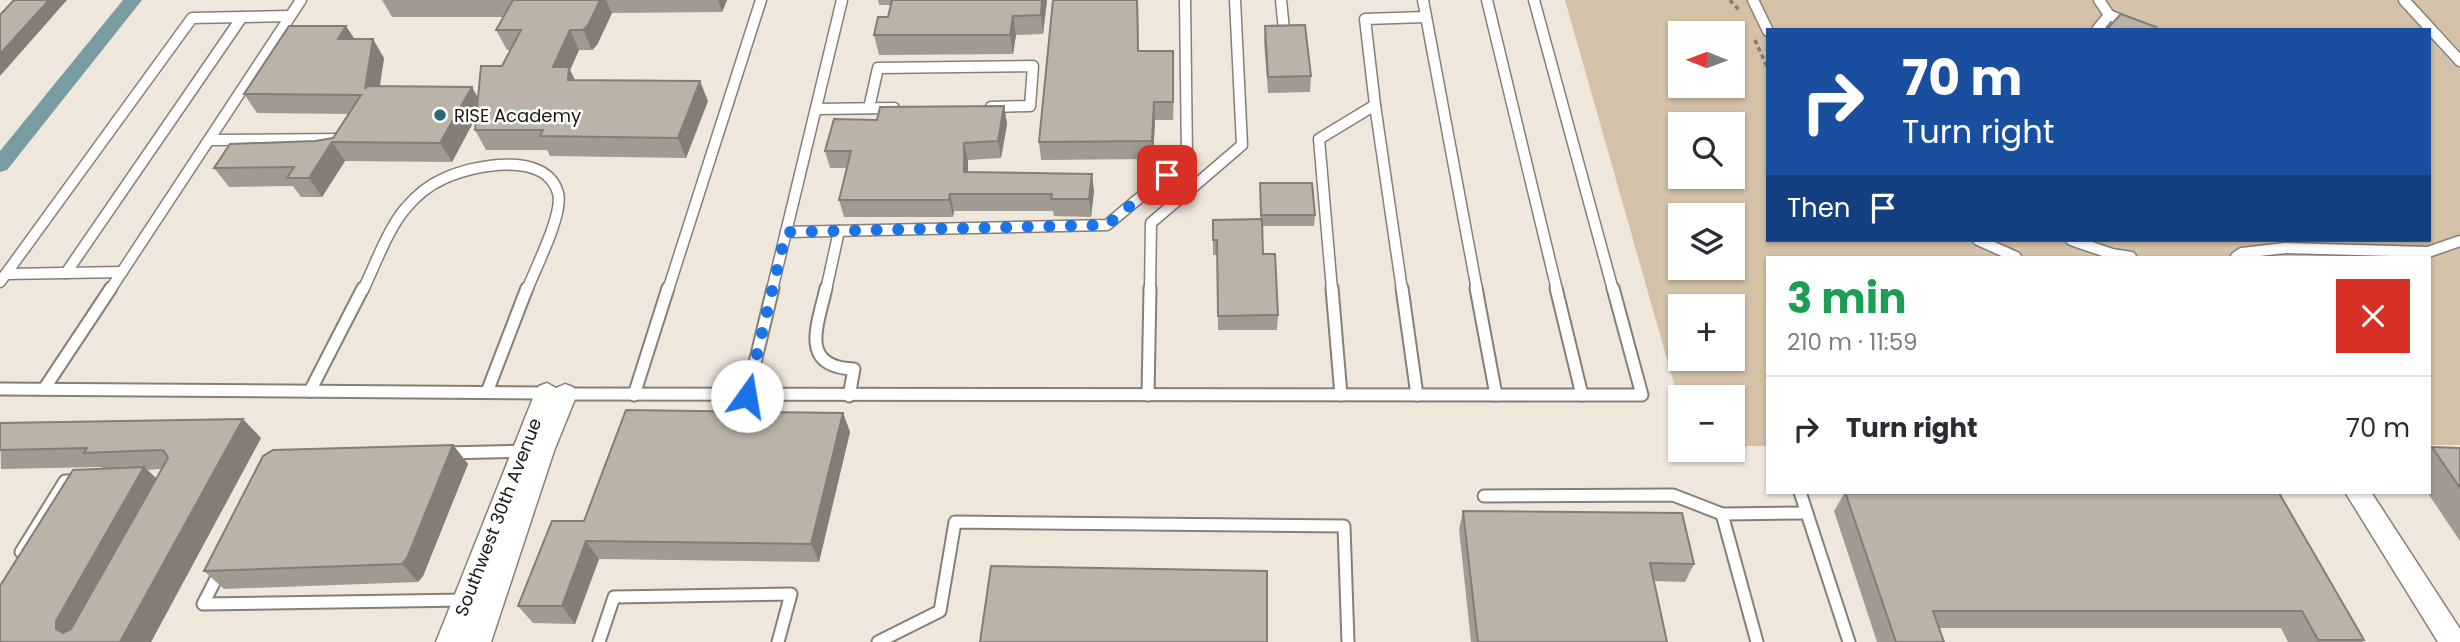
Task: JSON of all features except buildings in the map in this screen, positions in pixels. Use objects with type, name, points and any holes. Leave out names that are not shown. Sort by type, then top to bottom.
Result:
[{"type":"street","name":"Southwest 30th Avenue","points":[[450,642],[556,393]]},
{"type":"street","name":"Southwest 30th Avenue","points":[[477,642],[532,451]]},
{"type":"street","points":[[2358,494],[2453,642]]},
{"type":"lane","points":[[44,389],[301,0]]},
{"type":"lane","points":[[634,395],[761,0]]},
{"type":"lane","points":[[747,396],[842,0]]},
{"type":"lane","points":[[786,232],[1107,225],[1188,158],[1185,0]]},
{"type":"lane","points":[[1148,395],[1151,223],[1242,145],[1235,0]]},
{"type":"lane","points":[[1281,0],[1284,30]]},
{"type":"lane","points":[[1423,0],[1496,395]]},
{"type":"lane","points":[[1487,0],[1582,395]]},
{"type":"lane","points":[[0,389],[747,396],[1643,395],[1534,0]]},
{"type":"lane","points":[[1753,0],[1767,28]]},
{"type":"lane","points":[[2099,0],[2109,15],[2139,28]]},
{"type":"lane","points":[[2404,0],[2427,28]]},
{"type":"lane","points":[[2099,28],[2109,15]]},
{"type":"lane","points":[[3,278],[192,18],[290,16]]},
{"type":"lane","points":[[66,273],[242,17]]},
{"type":"lane","points":[[1417,395],[1375,105],[1366,19],[1426,17]]},
{"type":"lane","points":[[2433,36],[2460,61]]},
{"type":"lane","points":[[869,108],[878,68],[1033,66],[1030,106],[976,107]]},
{"type":"lane","points":[[1341,395],[1319,139],[1375,105]]},
{"type":"lane","points":[[816,109],[909,108]]},
{"type":"lane","points":[[209,140],[340,139]]},
{"type":"lane","points":[[310,391],[404,210],[421,193],[442,179],[491,164],[515,164],[535,169],[550,179],[558,193],[558,209],[487,392]]},
{"type":"lane","points":[[839,231],[814,342],[816,352],[830,366],[854,369],[849,396]]},
{"type":"lane","points":[[2238,256],[2242,253],[2285,248],[2428,252],[2460,241]]},
{"type":"lane","points":[[1982,242],[2014,256]]},
{"type":"lane","points":[[2077,242],[2125,256]]},
{"type":"lane","points":[[2259,242],[2266,251]]},
{"type":"lane","points":[[3,278],[121,272]]},
{"type":"lane","points":[[427,453],[532,451]]},
{"type":"lane","points":[[14,564],[65,481],[90,480]]},
{"type":"lane","points":[[1801,494],[1849,642]]},
{"type":"lane","points":[[1484,496],[1673,495],[1721,514],[1807,513]]},
{"type":"lane","points":[[1721,514],[1757,642]]},
{"type":"lane","points":[[878,642],[940,611],[955,522],[1344,526],[1348,642]]},
{"type":"lane","points":[[228,555],[204,604],[466,600]]},
{"type":"lane","points":[[599,642],[614,597],[791,594],[778,642]]},
{"type":"shaded area","points":[[1565,0],[2460,0],[2460,445],[2431,445],[2431,256],[1766,256],[1766,446],[1745,446],[1745,385],[1674,385],[1670,371],[1745,371],[1745,294],[1668,294],[1668,363]]},
{"type":"waterway","points":[[0,165],[133,0]]},
{"type":"place","name":"RISE Academy","points":[[440,115]]},
{"type":"route","points":[[747,396],[786,232],[1107,225],[1167,175]]}]
